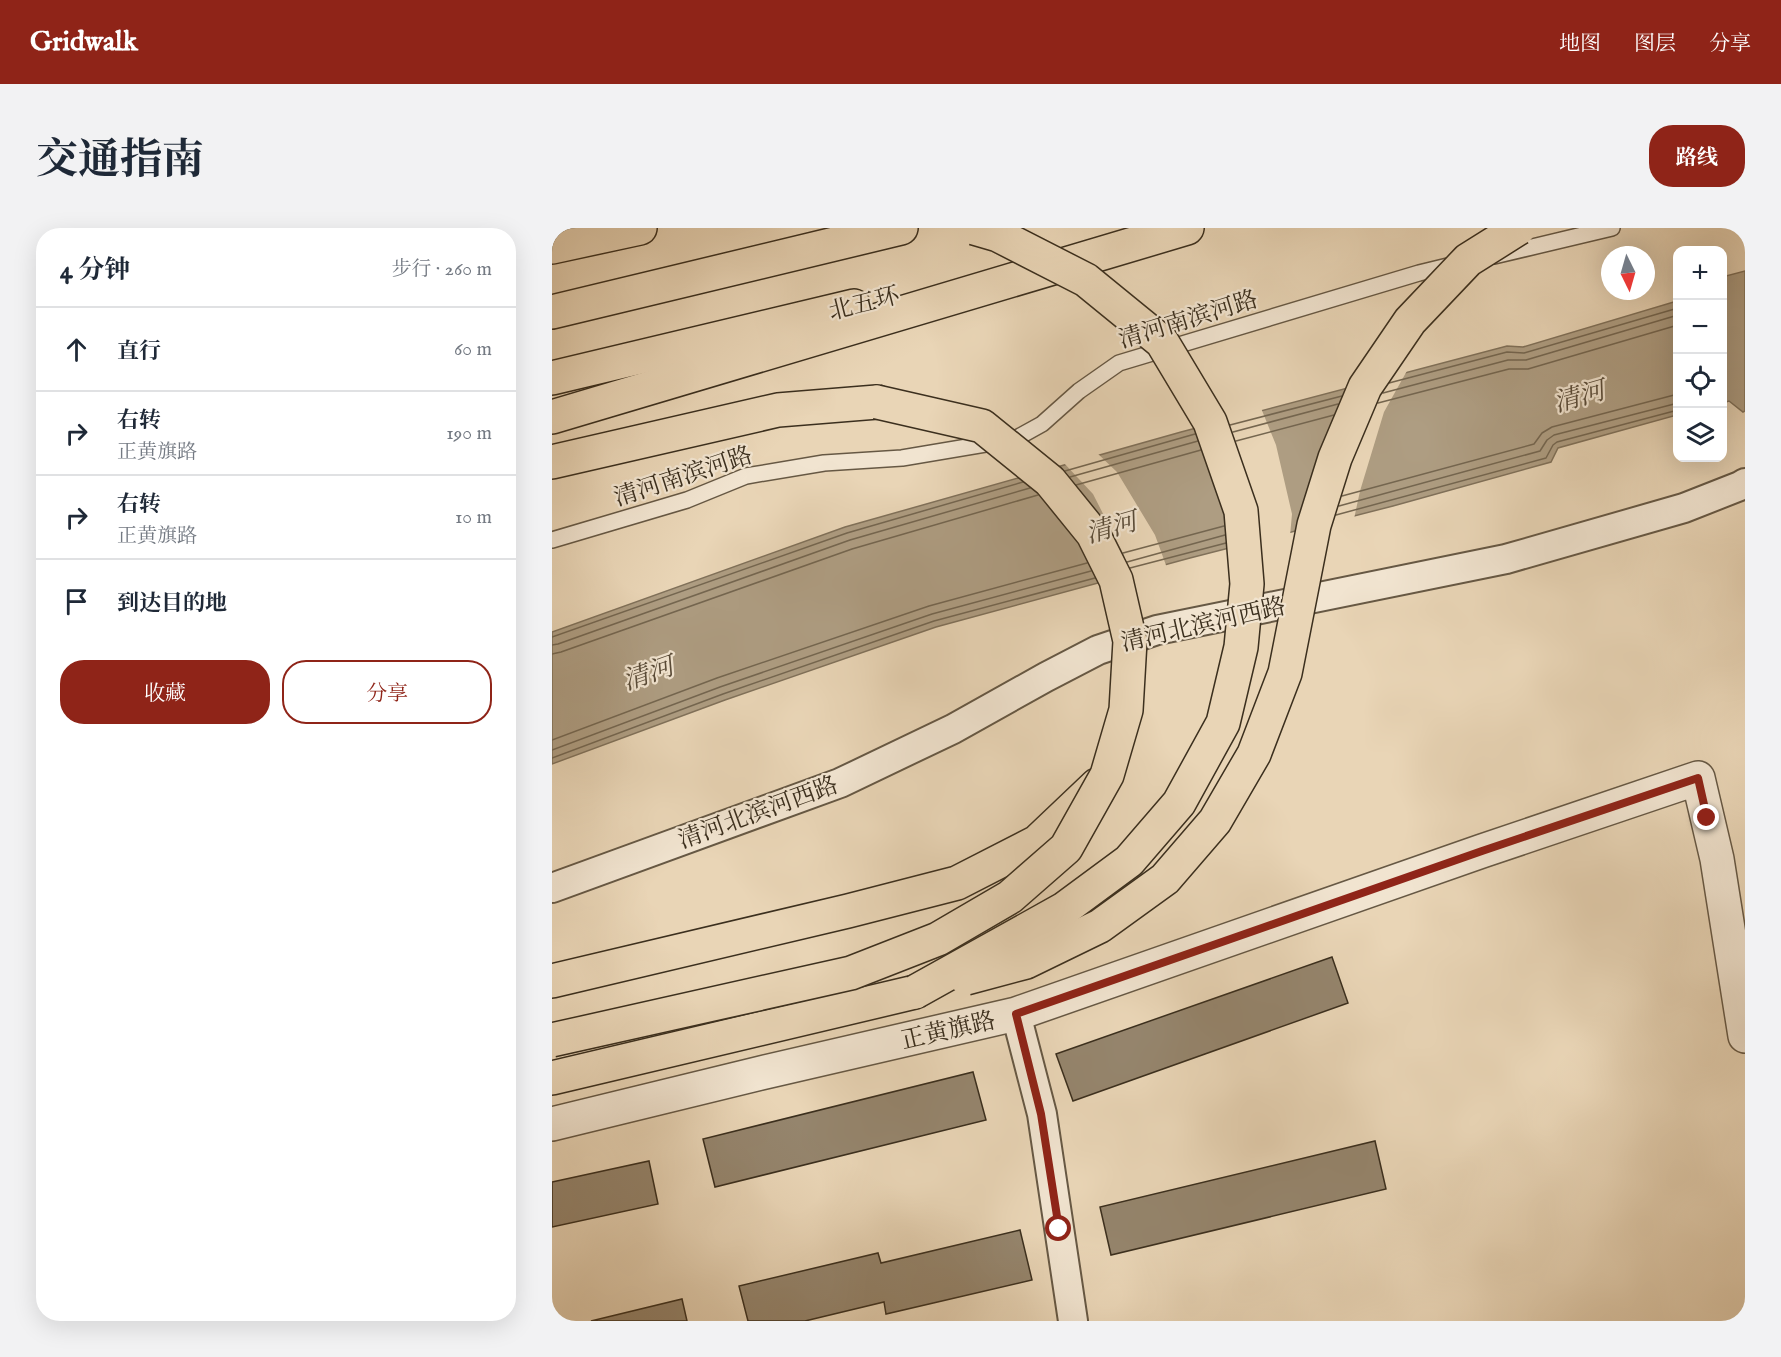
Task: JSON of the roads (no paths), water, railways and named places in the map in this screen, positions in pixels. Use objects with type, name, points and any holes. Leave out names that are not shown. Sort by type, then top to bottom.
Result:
[{"type":"highway","points":[[552,247],[640,228]]},
{"type":"highway","points":[[552,312],[901,228]]},
{"type":"highway","points":[[915,992],[1064,909],[1129,861],[1179,803],[1223,723],[1241,647],[1247,584],[1241,511],[1210,422],[1162,342],[1086,280],[998,235],[974,228]]},
{"type":"highway","name":"北五环","points":[[552,378],[1176,228]]},
{"type":"highway","points":[[552,417],[1187,228]]},
{"type":"highway","points":[[552,1078],[915,992],[1026,962],[1100,926],[1165,879],[1215,821],[1254,754],[1285,674],[1314,525],[1335,458],[1365,387],[1410,321],[1468,260],[1519,228]]},
{"type":"highway","points":[[552,462],[778,410],[877,402],[982,426],[1050,481],[1093,534],[1116,580],[1130,641],[1126,710],[1107,775],[1066,848],[1010,897],[938,939],[851,973],[552,1040]]},
{"type":"highway","points":[[552,981],[957,883],[1037,842],[1107,775]]},
{"type":"street","name":"清河北滨河西路","points":[[552,888],[840,783],[953,729],[1098,650],[1157,630],[1506,559],[1684,508],[1745,483]]},
{"type":"street","name":"正黄旗路","points":[[552,1124],[1016,1014],[1493,847],[1698,778],[1717,859],[1745,1036]]},
{"type":"street","points":[[1016,1014],[1041,1114],[1073,1321]]},
{"type":"lane","name":"清河南滨河路","points":[[552,540],[687,500],[746,476],[824,463],[902,458],[1015,439],[1042,424],[1079,391],[1119,363],[1419,273],[1612,228]]},
{"type":"water","points":[[1745,271],[1745,411],[1743,412],[1727,402],[1727,276]]},
{"type":"water","name":"清河","points":[[1673,302],[1673,416],[1558,448],[1551,462],[936,627],[725,700],[552,764],[552,632],[845,527],[1181,432],[1507,346],[1523,347]]}]
